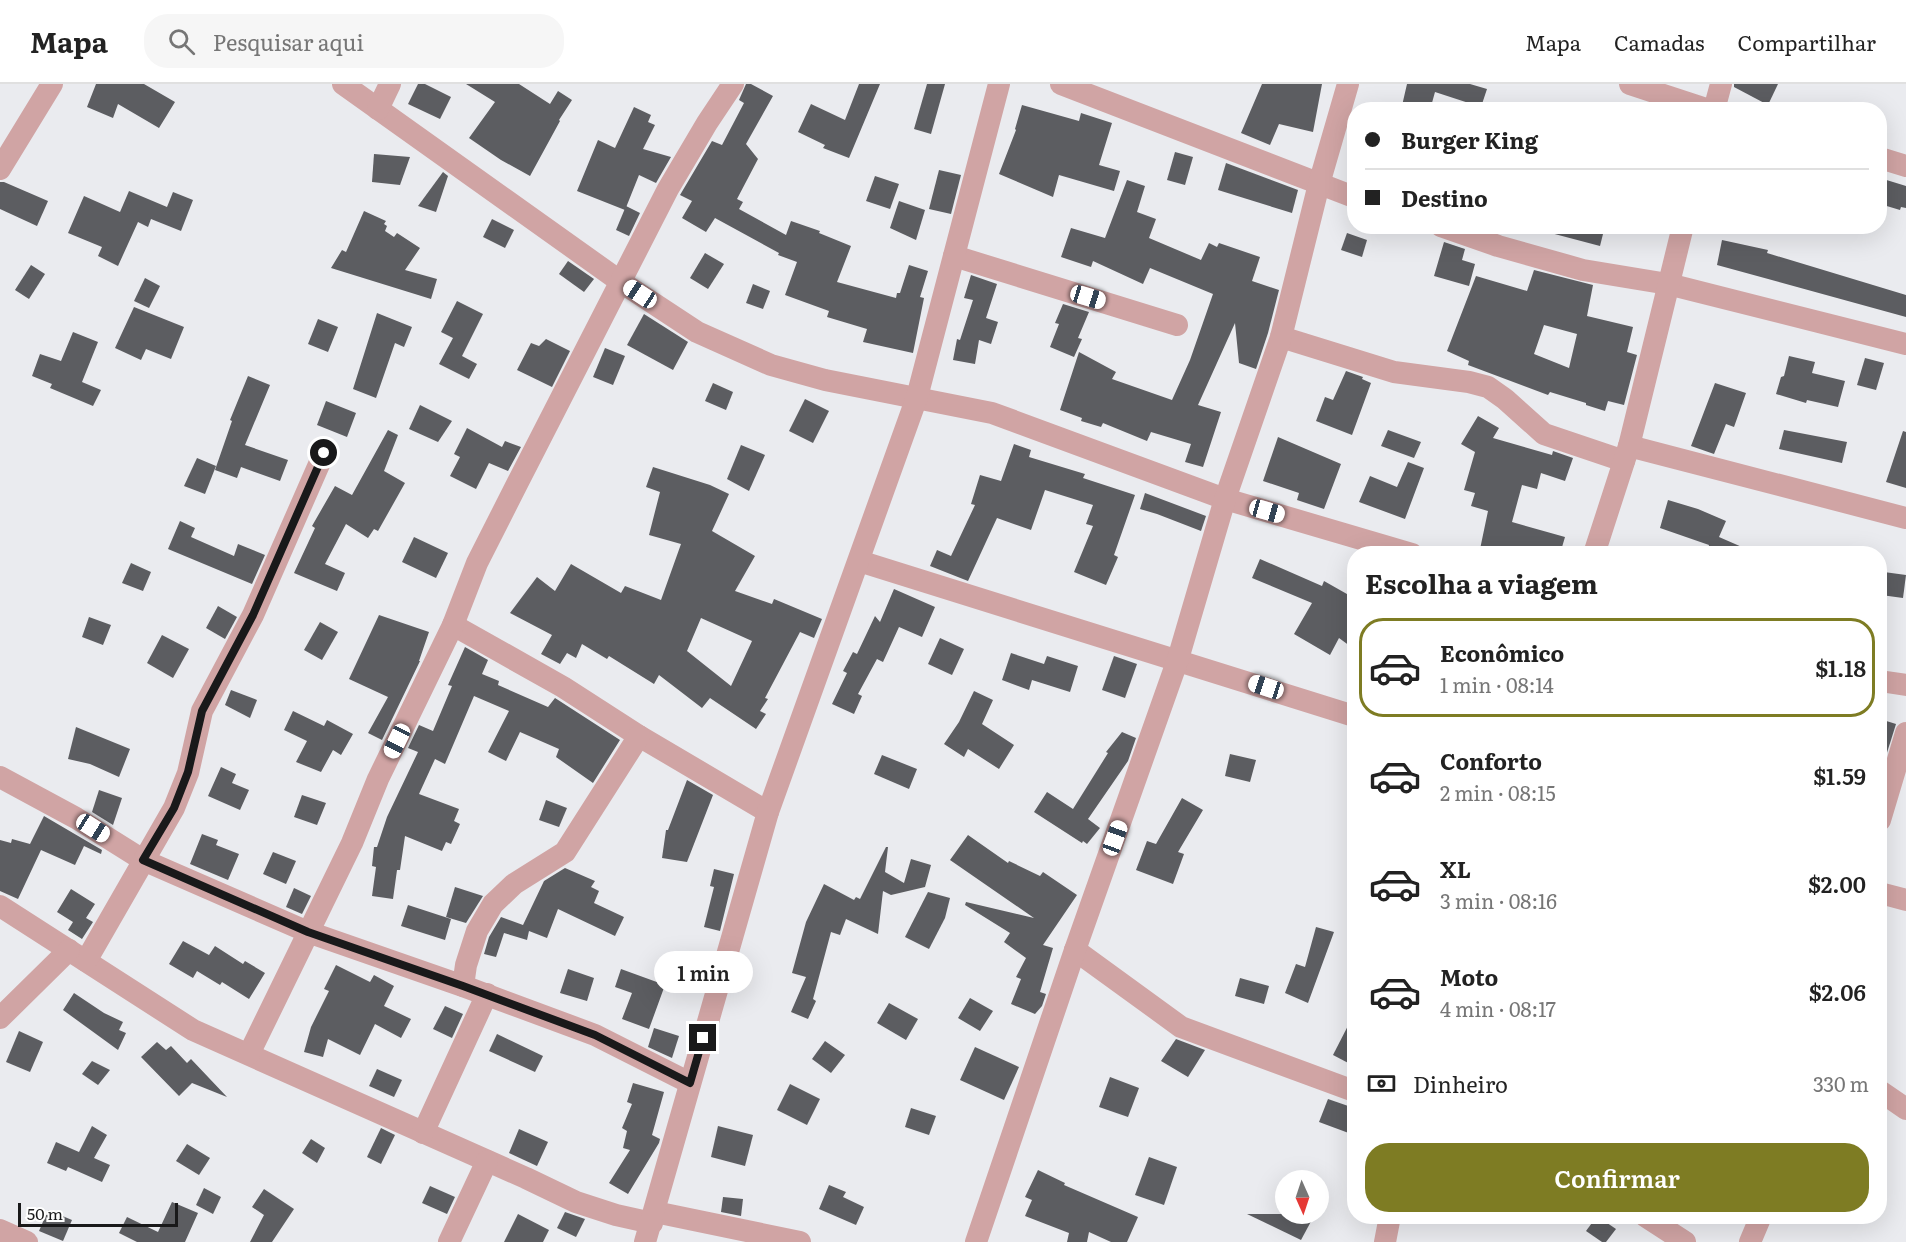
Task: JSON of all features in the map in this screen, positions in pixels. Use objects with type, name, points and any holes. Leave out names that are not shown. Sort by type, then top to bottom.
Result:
[{"type":"street","points":[[0,169],[52,84]]},
{"type":"street","points":[[343,84],[621,282],[697,332],[771,365],[825,380],[992,413],[1225,499],[1385,546]]},
{"type":"street","points":[[378,109],[390,84]]},
{"type":"street","points":[[249,1054],[352,843],[378,779],[453,626],[477,563],[668,189],[733,84]]},
{"type":"street","points":[[651,1226],[768,812],[917,398],[999,84]]},
{"type":"street","points":[[1061,84],[1347,194]]},
{"type":"street","points":[[975,1242],[1178,659],[1225,499],[1281,337],[1319,184],[1348,84]]},
{"type":"street","points":[[1630,84],[1685,102]]},
{"type":"street","points":[[1716,102],[1721,84]]},
{"type":"street","points":[[1887,160],[1906,166]]},
{"type":"street","points":[[1464,234],[1583,270],[1668,284],[1906,344]]},
{"type":"street","points":[[1597,546],[1626,453],[1681,234]]},
{"type":"street","points":[[954,256],[1177,325]]},
{"type":"street","points":[[1281,337],[1394,372],[1469,382],[1488,387],[1544,434],[1906,518]]},
{"type":"street","points":[[0,1018],[77,956],[143,860],[174,808],[188,772],[202,711],[253,615],[324,453]]},
{"type":"street","points":[[859,561],[1347,714]]},
{"type":"street","points":[[453,626],[563,687],[639,736],[768,812]]},
{"type":"street","points":[[1887,682],[1906,685]]},
{"type":"street","points":[[1887,797],[1906,733]]},
{"type":"street","points":[[463,986],[466,965],[477,931],[493,904],[514,884],[565,852],[639,736]]},
{"type":"street","points":[[0,777],[76,818],[143,860],[308,932],[487,994],[595,1035],[690,1083]]},
{"type":"street","points":[[1887,895],[1906,900]]},
{"type":"street","points":[[0,906],[193,1030],[576,1202],[651,1226],[800,1242]]},
{"type":"street","points":[[1075,950],[1181,1027],[1347,1088]]},
{"type":"street","points":[[423,1133],[487,994]]},
{"type":"street","points":[[1887,1096],[1906,1108]]},
{"type":"street","points":[[449,1242],[487,1161]]},
{"type":"street","points":[[1385,1242],[1388,1224]]},
{"type":"street","points":[[1657,1224],[1685,1242]]},
{"type":"street","points":[[1750,1242],[1758,1224]]},
{"type":"street","points":[[0,1230],[27,1242]]},
{"type":"building","points":[[96,84],[144,84],[175,102],[159,128],[118,104],[113,118],[87,107]]},
{"type":"building","points":[[418,84],[425,84],[451,97],[440,119],[408,104]]},
{"type":"building","points":[[466,84],[519,84],[550,104],[558,91],[572,100],[530,176],[469,138],[495,102]]},
{"type":"building","points":[[746,84],[751,84],[773,96],[746,144],[758,159],[737,199],[743,202],[739,209],[786,235],[791,221],[820,231],[819,233],[851,246],[837,282],[896,298],[897,293],[900,293],[909,265],[928,271],[920,297],[924,298],[913,353],[863,342],[867,329],[827,317],[829,311],[785,295],[797,262],[778,255],[779,253],[715,218],[706,232],[682,218],[692,201],[680,195],[712,141],[722,145],[744,103],[739,100]]},
{"type":"building","points":[[859,84],[880,84],[849,158],[823,148],[825,145],[798,132],[811,104],[845,120]]},
{"type":"building","points":[[927,84],[945,84],[931,134],[914,129]]},
{"type":"building","points":[[1262,84],[1322,84],[1313,132],[1279,124],[1270,145],[1241,133]]},
{"type":"building","points":[[1407,84],[1470,84],[1487,89],[1483,102],[1466,102],[1435,92],[1432,102],[1403,102]]},
{"type":"building","points":[[1734,84],[1778,84],[1769,102],[1762,102],[1734,87]]},
{"type":"building","points":[[1022,105],[1079,121],[1081,113],[1112,123],[1099,165],[1120,171],[1114,191],[1059,175],[1053,197],[999,174],[1016,130]]},
{"type":"building","points":[[634,107],[651,115],[648,122],[655,125],[643,149],[671,157],[656,183],[639,175],[625,210],[577,191],[598,140],[615,148]]},
{"type":"building","points":[[1175,152],[1193,157],[1185,185],[1167,180]]},
{"type":"building","points":[[374,154],[410,157],[400,185],[372,182]]},
{"type":"building","points":[[1226,163],[1298,190],[1292,213],[1218,190]]},
{"type":"building","points":[[939,170],[961,175],[951,214],[929,209]]},
{"type":"building","points":[[443,172],[448,176],[436,212],[418,206]]},
{"type":"building","points":[[875,176],[899,184],[890,209],[866,201]]},
{"type":"building","points":[[1127,180],[1145,186],[1137,212],[1156,219],[1149,238],[1201,260],[1209,243],[1217,247],[1219,243],[1260,257],[1252,281],[1279,290],[1256,369],[1239,363],[1235,323],[1198,405],[1221,412],[1203,467],[1185,462],[1191,444],[1151,432],[1147,441],[1103,423],[1101,427],[1081,421],[1082,418],[1060,410],[1079,352],[1116,372],[1112,379],[1172,400],[1190,360],[1213,294],[1150,268],[1143,284],[1093,261],[1091,267],[1061,257],[1071,228],[1105,238]]},
{"type":"building","points":[[1887,180],[1906,186],[1906,208],[1901,207],[1900,210],[1887,206]]},
{"type":"building","points":[[0,182],[48,201],[37,226],[0,209]]},
{"type":"building","points":[[129,191],[167,207],[173,192],[193,200],[181,231],[151,219],[148,227],[138,222],[118,266],[98,256],[102,247],[68,233],[84,196],[120,212]]},
{"type":"building","points":[[899,201],[925,210],[916,240],[890,228]]},
{"type":"building","points":[[626,206],[640,213],[629,236],[616,230]]},
{"type":"building","points":[[364,211],[386,221],[385,231],[394,237],[397,233],[420,248],[405,270],[437,279],[431,299],[331,268],[342,250],[346,252]]},
{"type":"building","points":[[492,219],[514,230],[505,248],[483,237]]},
{"type":"building","points":[[1347,233],[1367,240],[1362,257],[1341,250]]},
{"type":"building","points":[[1555,234],[1603,234],[1600,246]]},
{"type":"building","points":[[1722,240],[1768,250],[1767,253],[1906,295],[1906,317],[1717,265]]},
{"type":"building","points":[[1444,242],[1465,249],[1462,260],[1475,264],[1469,286],[1434,276]]},
{"type":"building","points":[[705,253],[724,264],[708,289],[690,278]]},
{"type":"building","points":[[568,261],[594,279],[584,292],[559,274]]},
{"type":"building","points":[[31,265],[45,274],[29,299],[15,290]]},
{"type":"building","points":[[1534,270],[1593,285],[1587,316],[1633,327],[1627,352],[1637,355],[1624,405],[1608,401],[1605,411],[1550,392],[1548,395],[1468,365],[1469,361],[1447,351],[1476,276],[1527,291]],"holes":[[[1544,325],[1577,334],[1569,368],[1534,354]]]},
{"type":"building","points":[[971,275],[997,284],[986,318],[998,322],[991,344],[979,340],[975,364],[953,360],[957,339],[960,340],[973,300],[964,298]]},
{"type":"building","points":[[145,278],[160,286],[149,308],[134,301]]},
{"type":"building","points":[[753,284],[770,291],[763,309],[746,303]]},
{"type":"building","points":[[457,301],[483,314],[462,356],[477,364],[469,379],[439,364],[453,338],[441,332]]},
{"type":"building","points":[[1063,304],[1089,312],[1078,338],[1082,339],[1074,357],[1050,347],[1059,324],[1055,323]]},
{"type":"building","points":[[134,307],[184,327],[171,359],[146,349],[141,360],[115,348]]},
{"type":"building","points":[[377,313],[412,327],[404,347],[395,343],[376,398],[353,389]]},
{"type":"building","points":[[644,314],[688,342],[673,370],[627,345]]},
{"type":"building","points":[[318,319],[338,327],[328,352],[308,344]]},
{"type":"building","points":[[73,332],[98,342],[82,382],[101,390],[93,406],[50,388],[52,384],[32,376],[40,354],[61,361]]},
{"type":"building","points":[[546,339],[570,351],[552,387],[517,370],[531,343],[539,346]]},
{"type":"building","points":[[605,348],[625,356],[613,385],[593,377]]},
{"type":"building","points":[[1789,356],[1815,362],[1812,373],[1845,381],[1838,407],[1807,400],[1806,403],[1776,394]]},
{"type":"building","points":[[1865,358],[1884,363],[1876,390],[1857,385]]},
{"type":"building","points":[[1346,371],[1363,377],[1362,379],[1371,383],[1352,435],[1316,421],[1325,397],[1333,400]]},
{"type":"building","points":[[248,376],[270,385],[245,445],[288,460],[280,481],[241,467],[237,478],[215,470],[232,421],[230,420]]},
{"type":"building","points":[[713,383],[733,392],[726,410],[705,401]]},
{"type":"building","points":[[1715,383],[1746,393],[1734,427],[1726,424],[1714,454],[1691,446]]},
{"type":"building","points":[[805,399],[829,411],[813,443],[789,431]]},
{"type":"building","points":[[326,401],[356,413],[347,437],[317,425]]},
{"type":"building","points":[[420,405],[452,421],[438,442],[409,429]]},
{"type":"building","points":[[1478,416],[1499,428],[1493,438],[1552,455],[1553,451],[1573,458],[1565,481],[1541,473],[1537,489],[1522,485],[1512,522],[1565,537],[1562,546],[1481,546],[1488,511],[1471,506],[1475,493],[1464,490],[1475,452],[1461,444]]},
{"type":"building","points":[[467,428],[502,447],[505,441],[521,447],[508,471],[489,463],[476,489],[450,476],[460,457],[454,454]]},
{"type":"building","points":[[388,430],[398,435],[384,471],[405,483],[378,531],[374,529],[368,538],[346,524],[325,564],[345,573],[337,591],[294,573],[315,528],[312,526],[335,486],[352,495]]},
{"type":"building","points":[[1388,430],[1421,442],[1414,458],[1381,446]]},
{"type":"building","points":[[1784,430],[1847,442],[1842,463],[1779,449]]},
{"type":"building","points":[[1903,431],[1906,432],[1906,488],[1886,482]]},
{"type":"building","points":[[1278,437],[1341,464],[1324,509],[1297,500],[1299,493],[1263,481]]},
{"type":"building","points":[[1014,444],[1031,450],[1029,457],[1085,474],[1083,478],[1135,495],[1114,555],[1118,557],[1106,585],[1074,572],[1093,526],[1086,524],[1093,505],[1045,490],[1031,530],[997,518],[968,581],[930,566],[937,550],[951,556],[975,505],[971,504],[980,475],[1001,481]]},
{"type":"building","points":[[741,445],[765,455],[749,491],[727,479]]},
{"type":"building","points":[[197,458],[216,466],[205,494],[184,486]]},
{"type":"building","points":[[1408,462],[1424,468],[1405,519],[1359,502],[1370,476],[1397,487]]},
{"type":"building","points":[[653,467],[710,485],[729,494],[712,531],[755,556],[735,591],[772,604],[774,599],[822,619],[814,638],[800,632],[765,698],[768,699],[760,711],[766,714],[756,729],[710,698],[702,708],[659,675],[654,684],[609,656],[607,659],[582,644],[576,658],[567,653],[560,664],[541,654],[552,635],[510,613],[537,577],[555,591],[571,564],[621,593],[625,586],[661,600],[681,544],[649,535],[660,492],[646,487]],"holes":[[[701,618],[752,641],[731,686],[687,651]]]},
{"type":"building","points":[[1145,493],[1206,516],[1201,531],[1140,509]]},
{"type":"building","points":[[1668,500],[1726,521],[1719,537],[1740,546],[1709,546],[1660,528]]},
{"type":"building","points":[[180,521],[195,528],[191,537],[234,556],[238,544],[265,555],[252,584],[168,549]]},
{"type":"building","points":[[414,537],[448,553],[436,578],[402,562]]},
{"type":"building","points":[[1260,559],[1322,586],[1324,581],[1347,594],[1347,644],[1339,638],[1330,655],[1294,634],[1312,603],[1252,578]]},
{"type":"building","points":[[131,563],[151,572],[143,591],[122,583]]},
{"type":"building","points":[[1887,572],[1906,575],[1903,598],[1887,596]]},
{"type":"building","points":[[894,589],[935,607],[922,637],[899,627],[883,662],[877,659],[858,694],[862,696],[854,714],[832,704],[847,673],[843,671],[853,652],[857,654],[875,616],[880,622]]},
{"type":"building","points":[[218,606],[237,617],[225,639],[206,628]]},
{"type":"building","points":[[379,615],[429,632],[420,661],[382,740],[368,733],[388,697],[349,679]]},
{"type":"building","points":[[89,617],[111,625],[103,645],[82,637]]},
{"type":"building","points":[[320,622],[338,632],[322,660],[304,650]]},
{"type":"building","points":[[162,635],[189,649],[173,678],[147,663]]},
{"type":"building","points":[[940,638],[964,649],[952,675],[928,664]]},
{"type":"building","points":[[465,647],[488,660],[482,674],[499,681],[498,685],[548,707],[555,698],[620,740],[593,783],[556,757],[559,749],[520,732],[506,761],[488,752],[509,711],[474,696],[445,764],[435,759],[419,794],[459,809],[454,821],[460,824],[451,844],[446,842],[442,851],[405,836],[393,899],[372,896],[376,867],[372,866],[374,847],[377,847],[387,817],[418,752],[408,748],[419,725],[433,731],[452,686],[448,685]]},
{"type":"building","points":[[1011,653],[1044,664],[1047,656],[1078,666],[1070,692],[1032,680],[1029,690],[1002,680]]},
{"type":"building","points":[[1114,656],[1137,664],[1125,698],[1102,690]]},
{"type":"building","points":[[231,690],[257,700],[250,718],[225,705]]},
{"type":"building","points":[[974,691],[993,700],[982,724],[1014,745],[999,769],[968,749],[964,757],[944,744],[959,722]]},
{"type":"building","points":[[293,711],[324,726],[327,720],[353,734],[341,755],[333,750],[321,772],[296,762],[307,741],[284,730]]},
{"type":"building","points":[[1887,721],[1896,724],[1887,753]]},
{"type":"building","points":[[76,727],[130,749],[119,777],[90,764],[68,759]]},
{"type":"building","points":[[1122,732],[1136,738],[1128,761],[1088,819],[1100,828],[1087,844],[1034,812],[1047,792],[1073,809],[1108,753],[1106,752]]},
{"type":"building","points":[[1230,754],[1256,760],[1250,782],[1225,776]]},
{"type":"building","points":[[882,755],[917,769],[909,789],[874,774]]},
{"type":"building","points":[[221,767],[236,774],[232,783],[249,790],[240,810],[208,796]]},
{"type":"building","points":[[687,780],[713,795],[687,862],[662,858],[666,830],[668,830]]},
{"type":"building","points":[[99,790],[122,798],[113,825],[92,812]]},
{"type":"building","points":[[302,795],[326,803],[317,825],[294,817]]},
{"type":"building","points":[[1182,798],[1203,810],[1178,852],[1184,854],[1173,884],[1136,870],[1147,841],[1156,844]]},
{"type":"building","points":[[546,800],[567,808],[559,827],[539,820]]},
{"type":"building","points":[[44,816],[102,850],[101,854],[84,846],[75,865],[41,850],[18,899],[0,891],[0,840],[11,843],[12,839],[30,844]]},
{"type":"building","points":[[202,834],[218,840],[216,845],[239,854],[228,880],[190,864]]},
{"type":"building","points":[[968,835],[1008,863],[1009,861],[1040,876],[1043,872],[1077,895],[1043,945],[1053,948],[1040,992],[1046,994],[1042,1006],[1035,1014],[1011,1004],[1021,979],[1016,977],[1026,958],[1004,942],[1010,933],[965,905],[966,902],[1034,918],[950,860]]},
{"type":"building","points":[[888,847],[885,872],[904,883],[911,859],[931,865],[925,887],[891,895],[883,891],[878,934],[846,919],[840,935],[831,932],[813,999],[816,1001],[808,1019],[791,1012],[806,977],[792,973],[806,922],[824,884],[854,900],[856,897],[860,899]]},
{"type":"building","points":[[273,852],[296,861],[286,884],[263,874]]},
{"type":"building","points":[[565,868],[595,881],[591,887],[599,891],[594,903],[624,917],[615,936],[558,909],[547,938],[529,931],[527,940],[504,933],[496,957],[484,954],[489,937],[501,917],[523,925],[544,881]]},
{"type":"building","points":[[714,869],[734,874],[720,931],[704,927],[714,887],[710,886]]},
{"type":"building","points":[[455,887],[483,896],[466,923],[446,917]]},
{"type":"building","points":[[294,888],[311,896],[302,914],[286,907]]},
{"type":"building","points":[[71,889],[95,904],[86,918],[93,922],[82,939],[68,930],[73,922],[57,912]]},
{"type":"building","points":[[928,892],[950,898],[945,918],[929,949],[905,937]]},
{"type":"building","points":[[408,905],[451,919],[445,940],[401,926]]},
{"type":"building","points":[[1316,927],[1334,932],[1308,1003],[1285,993],[1296,964],[1305,967]]},
{"type":"building","points":[[183,941],[209,955],[215,946],[243,964],[245,961],[265,973],[249,999],[222,982],[220,985],[197,971],[193,978],[169,964]]},
{"type":"building","points":[[336,965],[370,982],[374,975],[394,986],[384,1006],[411,1019],[401,1038],[375,1024],[360,1055],[328,1039],[323,1057],[304,1052],[311,1027],[329,991],[324,989]]},
{"type":"building","points":[[568,969],[594,978],[587,1001],[560,993]]},
{"type":"building","points":[[621,969],[665,985],[649,1029],[622,1019],[632,993],[615,987]]},
{"type":"building","points":[[1240,978],[1269,986],[1264,1004],[1235,996]]},
{"type":"building","points":[[74,993],[104,1013],[123,1022],[119,1030],[126,1033],[118,1050],[63,1010]]},
{"type":"building","points":[[970,998],[993,1011],[980,1031],[958,1018]]},
{"type":"building","points":[[889,1003],[918,1019],[906,1040],[877,1023]]},
{"type":"building","points":[[445,1006],[463,1014],[452,1038],[433,1029]]},
{"type":"building","points":[[654,1028],[679,1036],[672,1058],[648,1047]]},
{"type":"building","points":[[1347,1028],[1347,1062],[1333,1055]]},
{"type":"building","points":[[19,1031],[43,1042],[30,1072],[6,1062]]},
{"type":"building","points":[[497,1034],[543,1056],[535,1072],[489,1051]]},
{"type":"building","points":[[1176,1039],[1205,1050],[1188,1077],[1161,1061]]},
{"type":"building","points":[[825,1041],[845,1055],[831,1073],[812,1059]]},
{"type":"building","points":[[157,1042],[166,1050],[171,1046],[187,1063],[191,1059],[227,1097],[192,1083],[179,1096],[141,1057]]},
{"type":"building","points":[[975,1047],[1019,1067],[1004,1100],[960,1080]]},
{"type":"building","points":[[92,1061],[110,1070],[98,1085],[82,1074]]},
{"type":"building","points":[[377,1069],[402,1080],[394,1097],[369,1086]]},
{"type":"building","points":[[1110,1077],[1139,1088],[1128,1117],[1099,1107]]},
{"type":"building","points":[[633,1083],[664,1092],[652,1135],[660,1139],[659,1143],[628,1194],[609,1183],[630,1150],[623,1148],[627,1131],[622,1128],[632,1104],[627,1102]]},
{"type":"building","points":[[790,1084],[820,1099],[807,1125],[777,1110]]},
{"type":"building","points":[[1328,1099],[1347,1106],[1347,1132],[1319,1122]]},
{"type":"building","points":[[911,1108],[936,1116],[929,1135],[905,1127]]},
{"type":"building","points":[[92,1126],[107,1135],[94,1158],[110,1165],[102,1182],[68,1167],[66,1171],[47,1163],[56,1142],[79,1152]]},
{"type":"building","points":[[718,1126],[753,1135],[745,1166],[711,1157]]},
{"type":"building","points":[[381,1128],[395,1135],[381,1164],[367,1157]]},
{"type":"building","points":[[519,1129],[548,1142],[537,1166],[509,1153]]},
{"type":"building","points":[[311,1139],[325,1148],[317,1163],[302,1153]]},
{"type":"building","points":[[187,1144],[210,1158],[199,1175],[176,1161]]},
{"type":"building","points":[[1149,1157],[1177,1167],[1164,1205],[1135,1195]]},
{"type":"building","points":[[1038,1170],[1065,1183],[1064,1185],[1138,1217],[1127,1242],[1111,1242],[1089,1232],[1087,1242],[1067,1242],[1069,1233],[1025,1216],[1032,1200],[1025,1197]]},
{"type":"building","points":[[829,1185],[846,1192],[843,1197],[864,1207],[856,1225],[819,1209]]},
{"type":"building","points":[[430,1186],[455,1197],[447,1214],[422,1203]]},
{"type":"building","points":[[204,1188],[221,1197],[213,1214],[196,1205]]},
{"type":"building","points":[[264,1189],[294,1209],[272,1242],[250,1242],[264,1215],[252,1207]]},
{"type":"building","points":[[723,1197],[743,1199],[741,1216],[721,1212]]},
{"type":"building","points":[[172,1202],[198,1213],[185,1242],[137,1242],[119,1233],[127,1217],[158,1232]]},
{"type":"building","points":[[48,1210],[72,1220],[63,1241],[39,1231]]},
{"type":"building","points":[[565,1212],[585,1219],[576,1237],[557,1228]]},
{"type":"building","points":[[518,1214],[549,1230],[543,1242],[504,1242]]},
{"type":"building","points":[[1247,1214],[1275,1214],[1275,1224],[1310,1224],[1301,1240]]},
{"type":"building","points":[[1591,1224],[1609,1224],[1616,1229],[1606,1242],[1602,1242],[1586,1231]]},
{"type":"route","points":[[324,453],[253,615],[202,711],[188,772],[174,808],[143,860],[308,932],[595,1035],[690,1083],[703,1038]]}]
